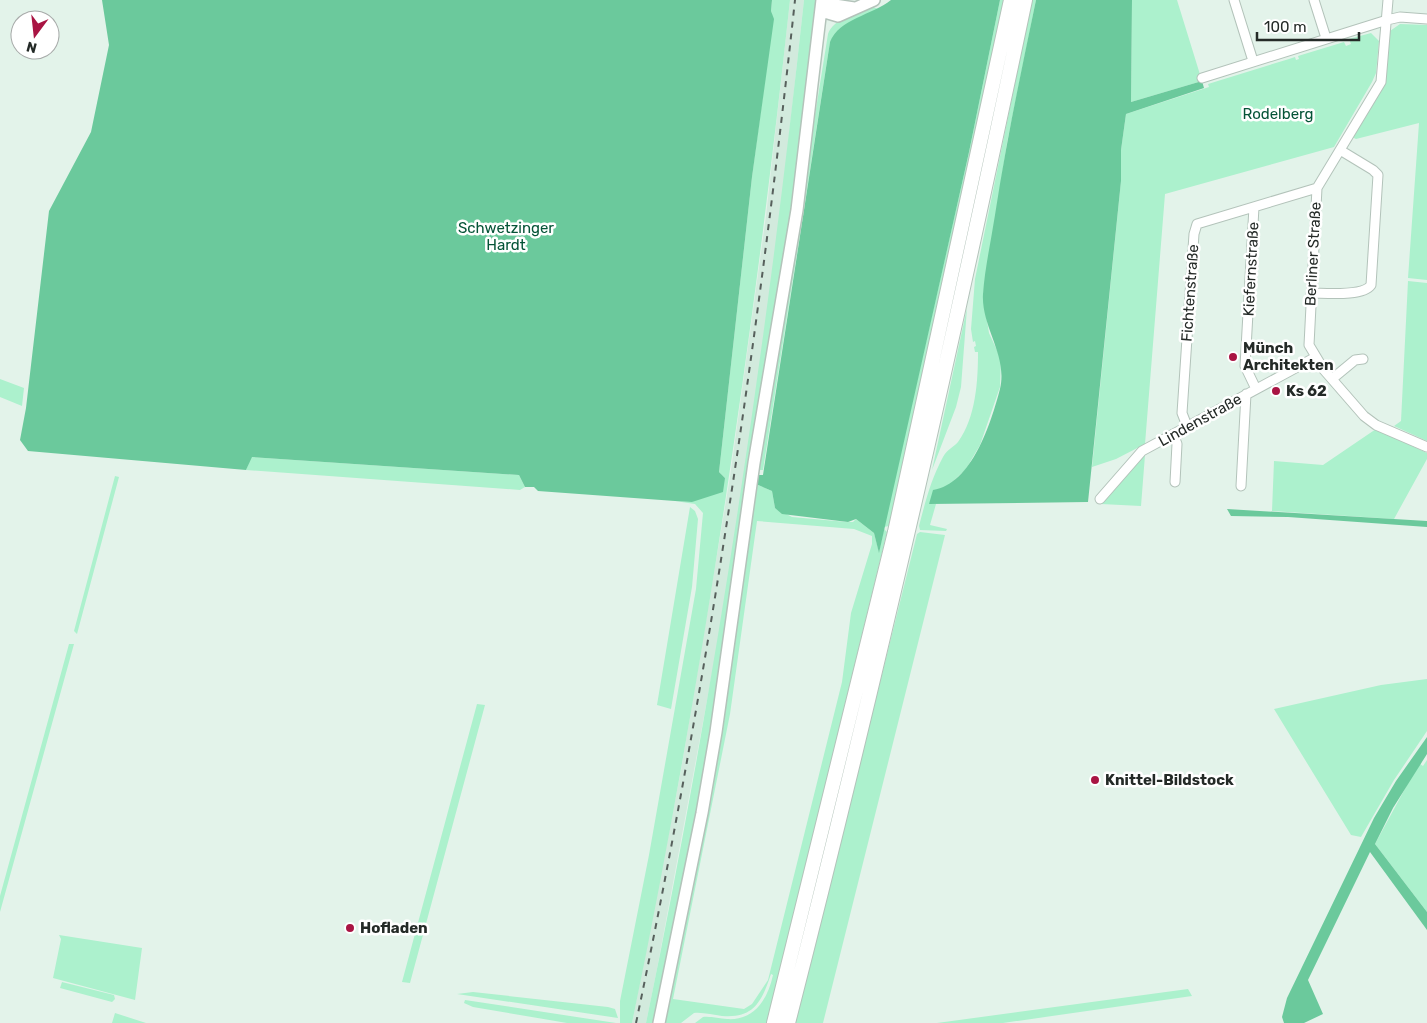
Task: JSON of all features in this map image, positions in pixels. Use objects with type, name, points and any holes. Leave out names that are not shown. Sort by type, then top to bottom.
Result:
[{"type":"highway","points":[[788,1023],[902,529],[1011,0]]},
{"type":"highway","points":[[774,1023],[970,263],[1025,0]]},
{"type":"main road","points":[[818,38],[838,16],[874,0]]},
{"type":"main road","points":[[822,5],[856,8]]},
{"type":"main road","points":[[822,5],[838,16]]},
{"type":"main road","points":[[659,1023],[702,813],[716,732],[754,463],[796,219],[822,5]]},
{"type":"street","points":[[1234,0],[1253,61]]},
{"type":"street","points":[[1314,0],[1326,38]]},
{"type":"street","name":"Berliner Straße","points":[[1388,0],[1387,20],[1384,27],[1381,82],[1317,188],[1308,345],[1314,358],[1364,416],[1376,425],[1427,447]]},
{"type":"street","points":[[1202,78],[1387,20],[1400,17],[1427,19]]},
{"type":"street","points":[[1310,294],[1360,293],[1368,290],[1371,285],[1378,175],[1340,150]]},
{"type":"street","name":"Fichtenstraße","points":[[1187,426],[1182,413],[1194,234],[1197,224],[1317,188]]},
{"type":"street","name":"Kiefernstraße","points":[[1254,207],[1245,366],[1256,389]]},
{"type":"street","name":"Lindenstraße","points":[[1100,499],[1142,451],[1314,358]]},
{"type":"street","points":[[1332,379],[1355,360],[1363,359]]},
{"type":"street","points":[[1240,486],[1246,394]]},
{"type":"street","points":[[1173,434],[1177,444],[1175,482]]},
{"type":"shaded area","points":[[790,0],[804,0],[780,217],[744,480],[716,652],[646,1023],[632,1023],[681,770],[730,477],[766,216]]},
{"type":"green space","name":"Schwetzinger Hardt","points":[[102,0],[772,0],[771,11],[774,19],[752,177],[719,472],[725,478],[723,492],[692,502],[675,501],[538,491],[534,487],[525,487],[519,475],[252,457],[246,470],[28,451],[20,440],[26,408],[49,211],[91,132],[109,45]]},
{"type":"green space","points":[[772,0],[790,0],[760,257],[723,513],[681,769],[632,1023],[620,1023],[620,1001],[649,855],[696,589],[703,513],[695,504],[675,501],[692,502],[725,478],[719,472],[752,177],[773,19],[771,11]]},
{"type":"green space","points":[[804,0],[817,0],[804,133],[709,751],[655,1023],[646,1023],[695,769],[737,513],[774,257]]},
{"type":"green space","points":[[891,0],[1000,0],[969,152],[879,553],[874,533],[856,519],[848,522],[782,514],[775,508],[772,491],[756,484],[757,475],[763,475],[830,42],[834,34],[848,23]]},
{"type":"green space","points":[[1000,0],[1004,0],[972,155],[889,526],[884,527],[969,152]]},
{"type":"green space","points":[[1032,0],[1036,0],[1007,143],[983,296],[989,333],[1001,359],[1000,387],[980,445],[966,469],[929,504],[936,504],[930,525],[947,529],[946,531],[920,530],[919,526],[935,474],[945,454],[958,442],[964,432],[975,398],[978,352],[975,352],[974,347],[976,346],[975,341],[973,342],[971,329],[975,279]]},
{"type":"green space","points":[[1036,0],[1132,0],[1131,102],[1202,81],[1204,88],[1126,114],[1121,150],[1121,181],[1088,502],[929,504],[933,490],[947,485],[959,476],[978,450],[1000,389],[1000,364],[983,306],[983,294],[1009,134]]},
{"type":"green space","points":[[1132,0],[1177,0],[1202,81],[1131,102]]},
{"type":"green space","points":[[873,7],[878,9],[862,17],[830,42],[763,470],[758,470],[828,34],[835,24],[841,20],[861,10]]},
{"type":"green space","points":[[1400,24],[1427,25],[1427,280],[1408,278],[1419,123],[1356,139],[1352,137],[1384,82],[1390,31]]},
{"type":"green space","name":"Rodelberg","points":[[1371,33],[1379,41],[1376,73],[1334,147],[1165,194],[1145,444],[1116,459],[1092,467],[1121,181],[1121,150],[1126,114],[1209,87],[1208,84],[1295,57],[1296,60],[1299,59],[1298,56],[1344,42],[1346,46],[1351,44],[1349,39]]},
{"type":"green space","points":[[1408,281],[1427,283],[1427,441],[1394,426],[1401,421]]},
{"type":"green space","points":[[967,308],[961,387],[956,407],[932,470]]},
{"type":"green space","points":[[0,379],[24,388],[22,406],[0,397]]},
{"type":"green space","points":[[1376,429],[1427,453],[1427,459],[1394,519],[1272,511],[1274,461],[1323,465]]},
{"type":"green space","points":[[1145,455],[1141,506],[1101,504],[1141,459]]},
{"type":"green space","points":[[251,457],[519,475],[525,487],[520,490],[246,470]]},
{"type":"green space","points":[[115,476],[119,477],[77,634],[74,631]]},
{"type":"green space","points":[[756,484],[772,491],[775,508],[792,517],[847,522],[853,522],[856,519],[874,533],[879,552],[884,529],[887,532],[767,1023],[695,1023],[703,1017],[737,1019],[752,1012],[758,1007],[768,992],[773,975],[771,974],[760,1000],[750,1011],[733,1016],[694,1013],[681,1023],[664,1023]],"holes":[[[757,521],[854,529],[872,536],[872,544],[851,613],[842,682],[768,980],[752,1004],[744,1009],[673,999],[730,714]]]},
{"type":"green space","points":[[690,507],[695,511],[698,519],[692,587],[671,709],[657,705]]},
{"type":"green space","points":[[1227,509],[1427,521],[1427,527],[1288,517],[1231,516]]},
{"type":"green space","points":[[920,532],[945,535],[823,1023],[795,1023],[917,534]]},
{"type":"green space","points":[[69,644],[74,644],[0,912],[0,896]]},
{"type":"green space","points":[[1427,679],[1427,731],[1394,780],[1361,837],[1351,835],[1274,709],[1381,685]]},
{"type":"green space","points":[[477,704],[485,705],[410,983],[402,982]]},
{"type":"green space","points":[[1427,737],[1427,754],[1393,808],[1375,844],[1427,912],[1427,930],[1370,852],[1308,980],[1323,1014],[1304,1023],[1284,1023],[1282,1017],[1287,998],[1374,818],[1396,781]]},
{"type":"green space","points":[[1427,760],[1427,912],[1375,844],[1413,774],[1420,764],[1423,766]]},
{"type":"green space","points":[[59,935],[142,948],[135,1000],[53,978],[61,939]]},
{"type":"green space","points":[[62,982],[114,995],[115,999],[112,1002],[60,988]]},
{"type":"green space","points":[[1188,989],[1192,996],[1003,1023],[937,1023]]},
{"type":"green space","points":[[473,992],[608,1007],[615,1009],[618,1018],[457,994]]},
{"type":"green space","points":[[465,1000],[616,1023],[567,1023],[473,1007],[464,1003]]},
{"type":"green space","points":[[115,1013],[146,1023],[112,1023]]},
{"type":"railway","points":[[636,1023],[686,769],[728,513],[765,257],[795,0]]},
{"type":"place","name":"Münch Architekten","points":[[1233,357]]},
{"type":"place","name":"Ks 62","points":[[1276,391]]},
{"type":"place","name":"Knittel-Bildstock","points":[[1095,780]]},
{"type":"place","name":"Hofladen","points":[[350,928]]}]
